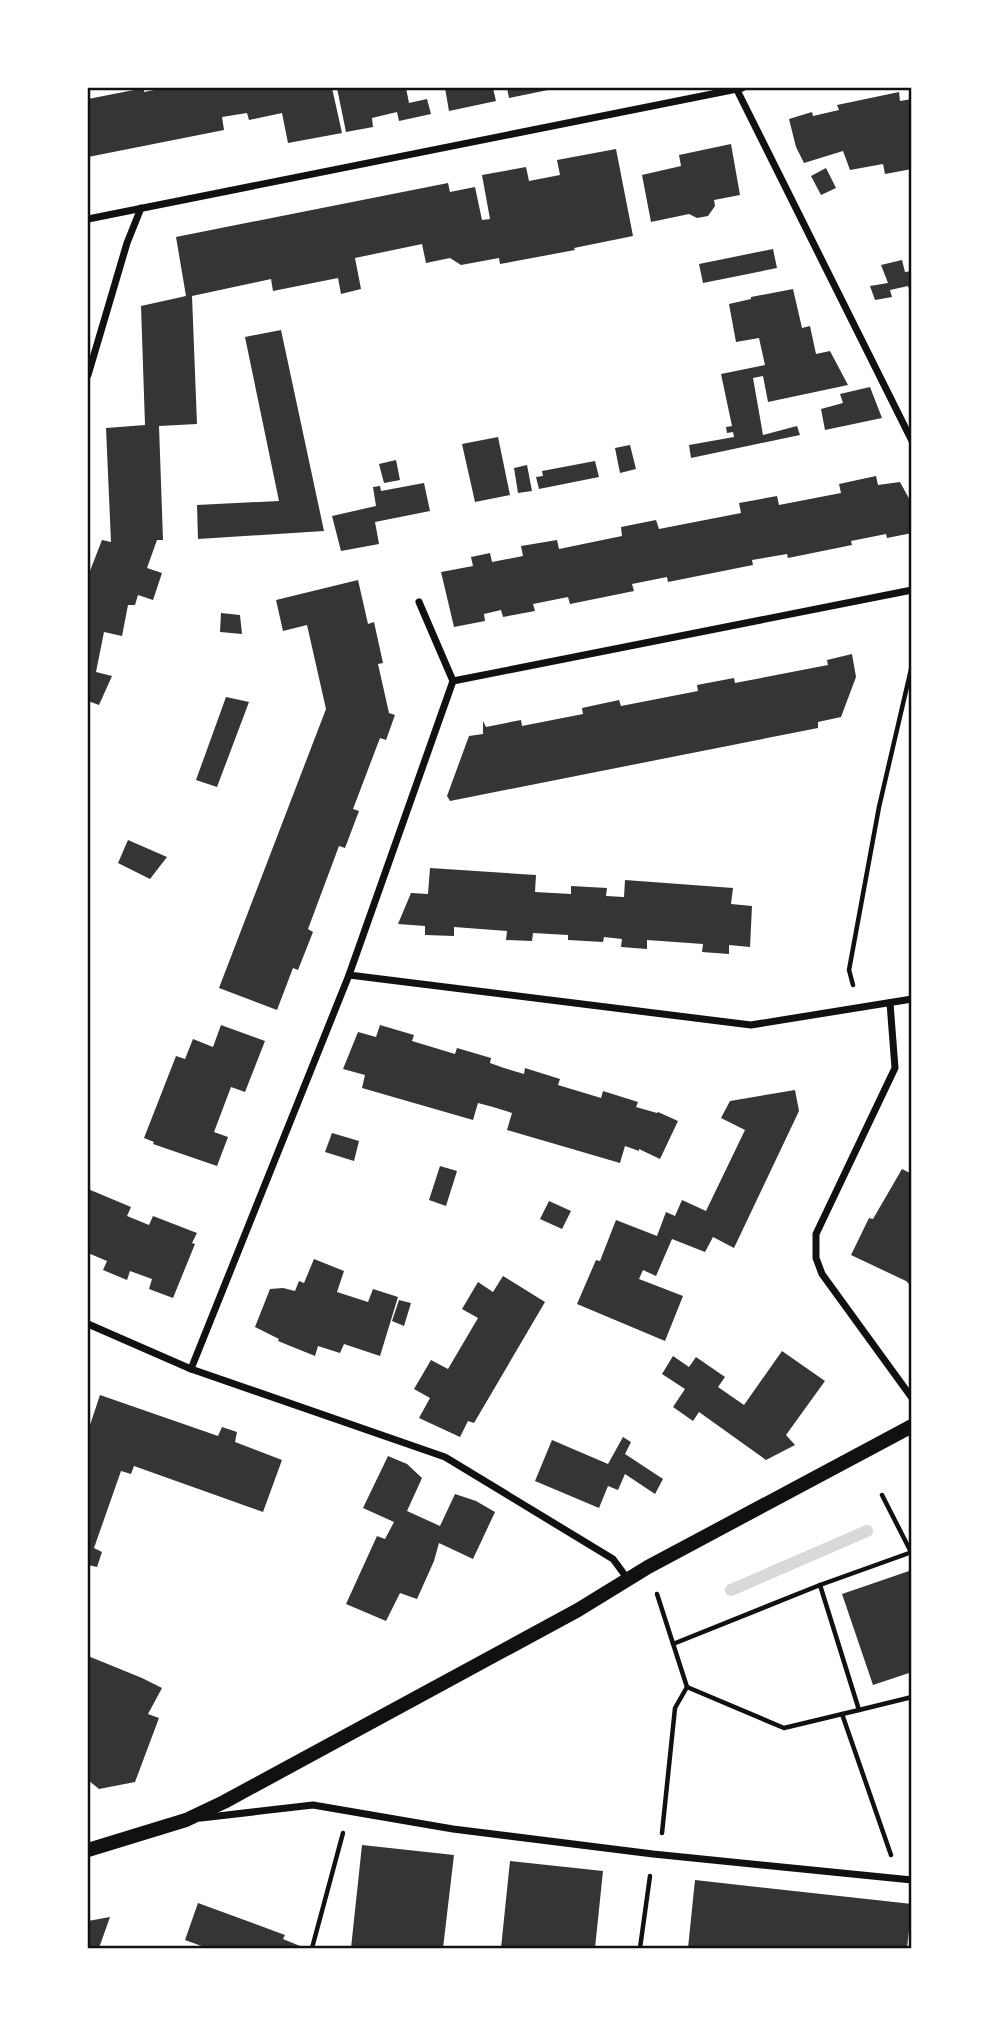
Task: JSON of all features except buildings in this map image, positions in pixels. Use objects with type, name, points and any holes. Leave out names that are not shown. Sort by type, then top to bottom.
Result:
[{"type":"main road","points":[[88,1850],[186,1820],[224,1802],[578,1610],[627,1578],[912,1426]]},
{"type":"street","points":[[88,219],[738,88],[912,441]]},
{"type":"street","points":[[88,375],[127,243],[141,208]]},
{"type":"street","points":[[453,681],[912,590]]},
{"type":"street","points":[[191,1369],[349,975],[453,681],[419,603]]},
{"type":"street","points":[[349,975],[751,1026],[912,999]]},
{"type":"street","points":[[890,1003],[895,1068],[816,1234],[816,1258],[822,1275],[912,1398]]},
{"type":"street","points":[[88,1324],[191,1369],[445,1457],[613,1559],[627,1578]]},
{"type":"street","points":[[186,1820],[313,1805],[453,1829],[657,1854],[912,1880]]},
{"type":"path","points":[[858,1007],[849,970],[879,807],[912,665]]},
{"type":"path","points":[[673,1644],[911,1552],[882,1495]]},
{"type":"path","points":[[640,1948],[657,1854],[675,1708],[687,1687],[648,1567]]},
{"type":"path","points":[[820,1585],[859,1710]]},
{"type":"path","points":[[687,1687],[784,1728],[912,1698]]},
{"type":"path","points":[[842,1714],[900,1879]]},
{"type":"path","points":[[312,1948],[348,1812]]},
{"type":"waterway","points":[[731,1590],[867,1531]]}]
